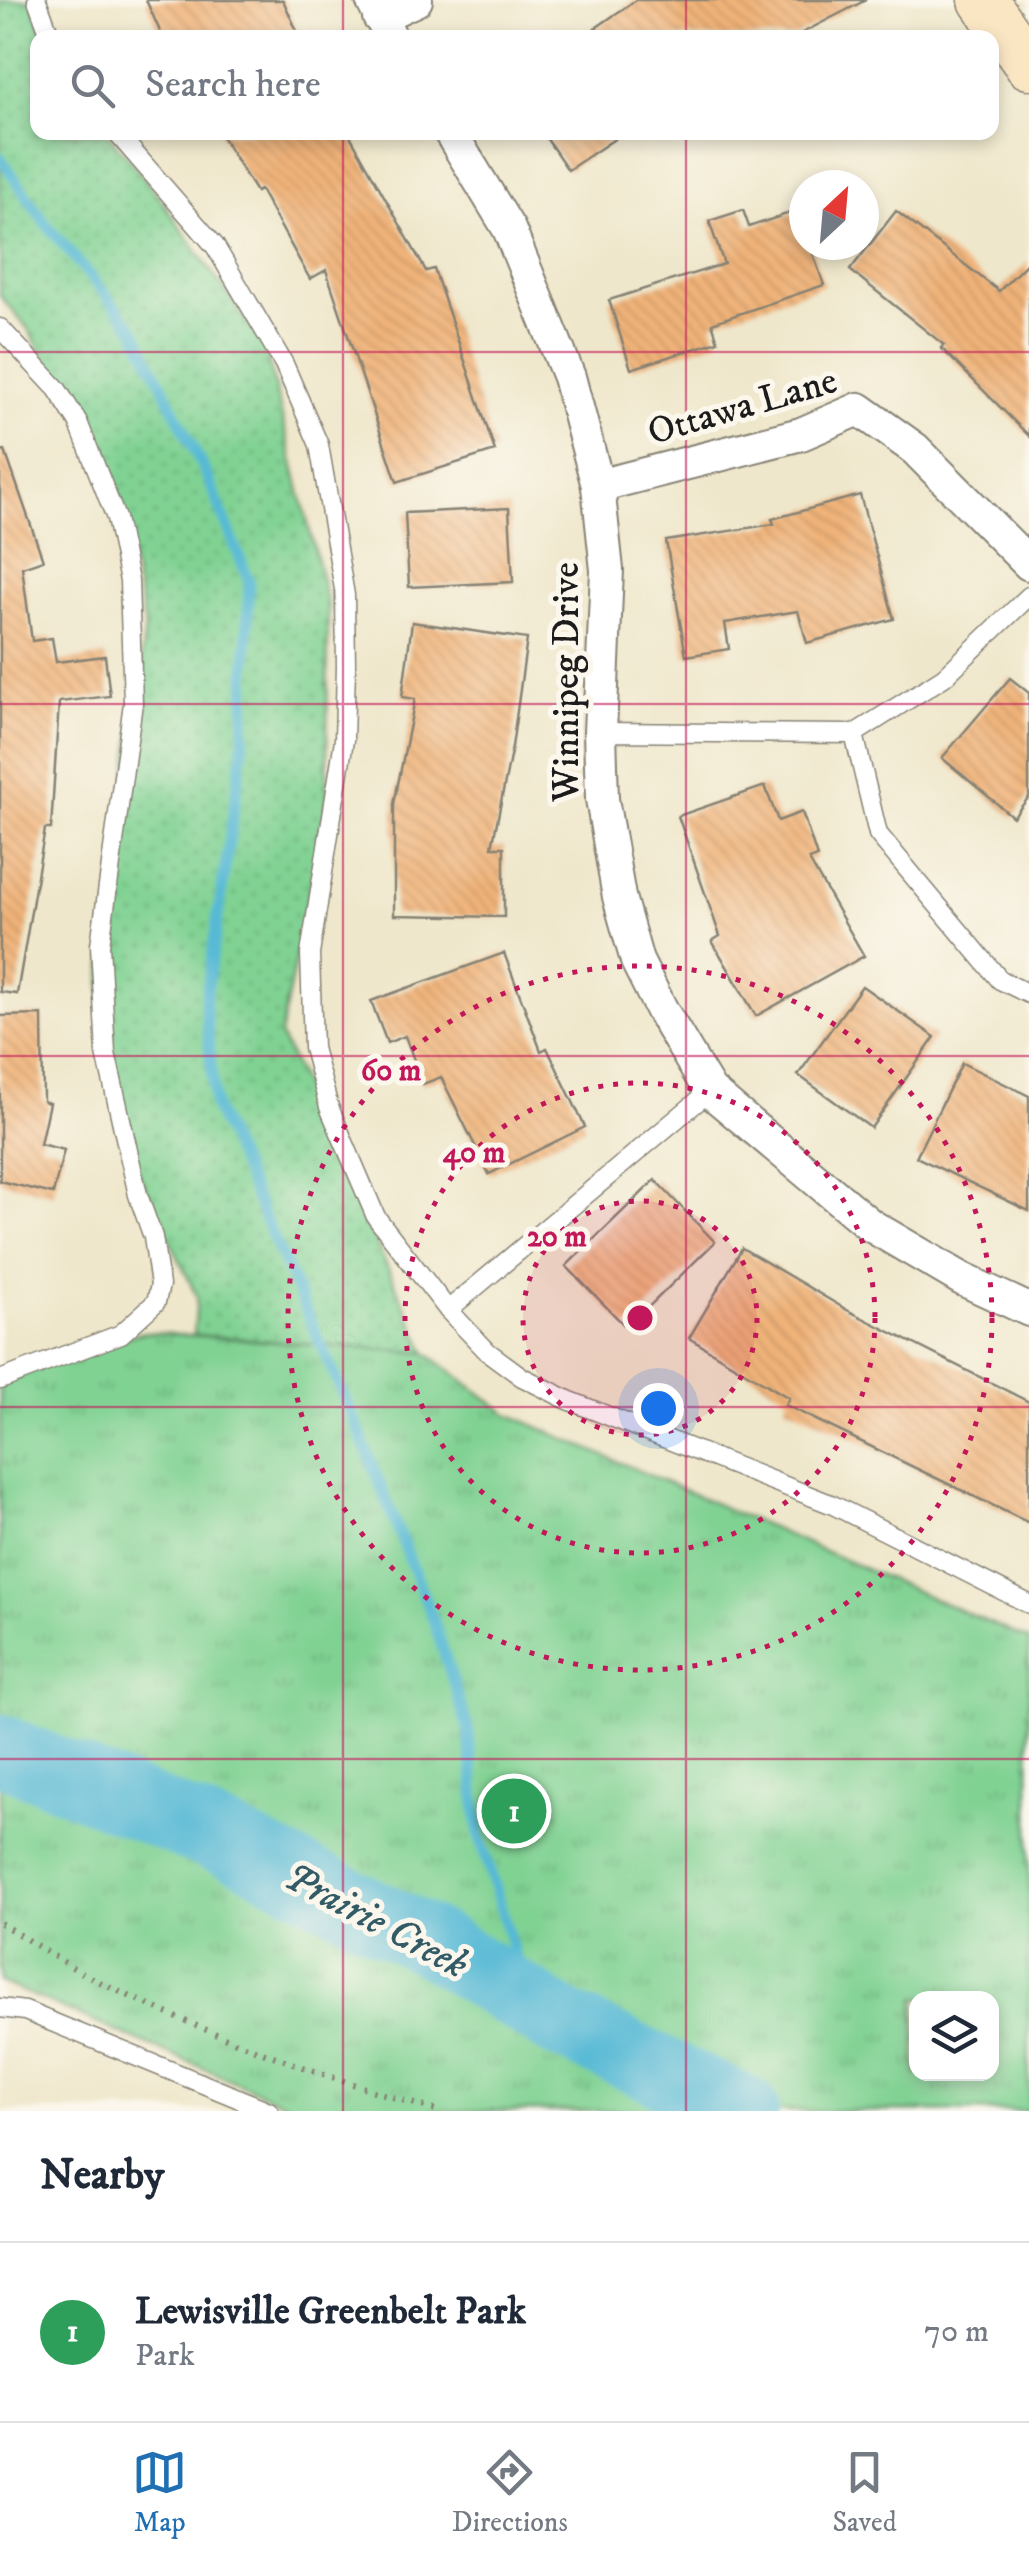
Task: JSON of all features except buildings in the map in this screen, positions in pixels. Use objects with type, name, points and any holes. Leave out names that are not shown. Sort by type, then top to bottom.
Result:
[{"type":"main road","points":[[983,0],[1029,64]]},
{"type":"street","points":[[381,18],[416,0]]},
{"type":"street","name":"Winnipeg Drive","points":[[455,140],[509,229],[568,377],[598,486],[608,570],[600,732],[602,799],[619,897],[637,961],[710,1092],[870,1225],[962,1279],[1029,1310]]},
{"type":"street","name":"Ottawa Lane","points":[[598,486],[800,434],[859,409],[915,449],[1029,564]]},
{"type":"lane","points":[[38,0],[48,30]]},
{"type":"lane","points":[[123,140],[214,246],[284,364],[319,445],[345,595],[346,667],[344,740],[310,954],[314,1048],[329,1107],[376,1217],[448,1310],[488,1352],[522,1377],[568,1400],[833,1504],[1029,1604]]},
{"type":"lane","points":[[0,328],[57,389],[78,422],[116,518],[129,580],[134,703],[100,945],[106,1053],[138,1194],[153,1238],[160,1285],[156,1302],[120,1334],[0,1380]]},
{"type":"lane","points":[[600,732],[854,734],[944,678],[1029,596]]},
{"type":"lane","points":[[854,734],[878,834],[1000,980],[1029,994]]},
{"type":"lane","points":[[448,1310],[710,1092]]},
{"type":"lane","points":[[0,2008],[26,2010],[269,2111]]},
{"type":"path","points":[[0,1923],[103,1984],[180,2019],[355,2086],[438,2111]]},
{"type":"green space","points":[[0,0],[32,0],[42,30],[30,30],[30,140],[113,140],[157,194],[265,347],[328,606],[327,804],[280,1035],[427,1353],[194,1335],[197,1297],[117,1128],[101,984],[145,627],[115,479],[28,329],[0,296]]},
{"type":"green space","points":[[144,1332],[427,1353],[508,1414],[1029,1640],[1029,2111],[304,2111],[0,1982],[0,1371]]},
{"type":"waterway","points":[[0,157],[46,224],[135,330],[208,478],[249,581],[244,741],[205,1002],[215,1108],[356,1423],[434,1622],[468,1728],[479,1834],[529,2004]]},
{"type":"waterway","name":"Prairie Creek","points":[[0,1749],[226,1841],[438,1946],[558,2022],[744,2111]]},
{"type":"place","name":"Lewisville Greenbelt Park","points":[[514,1811]]}]
